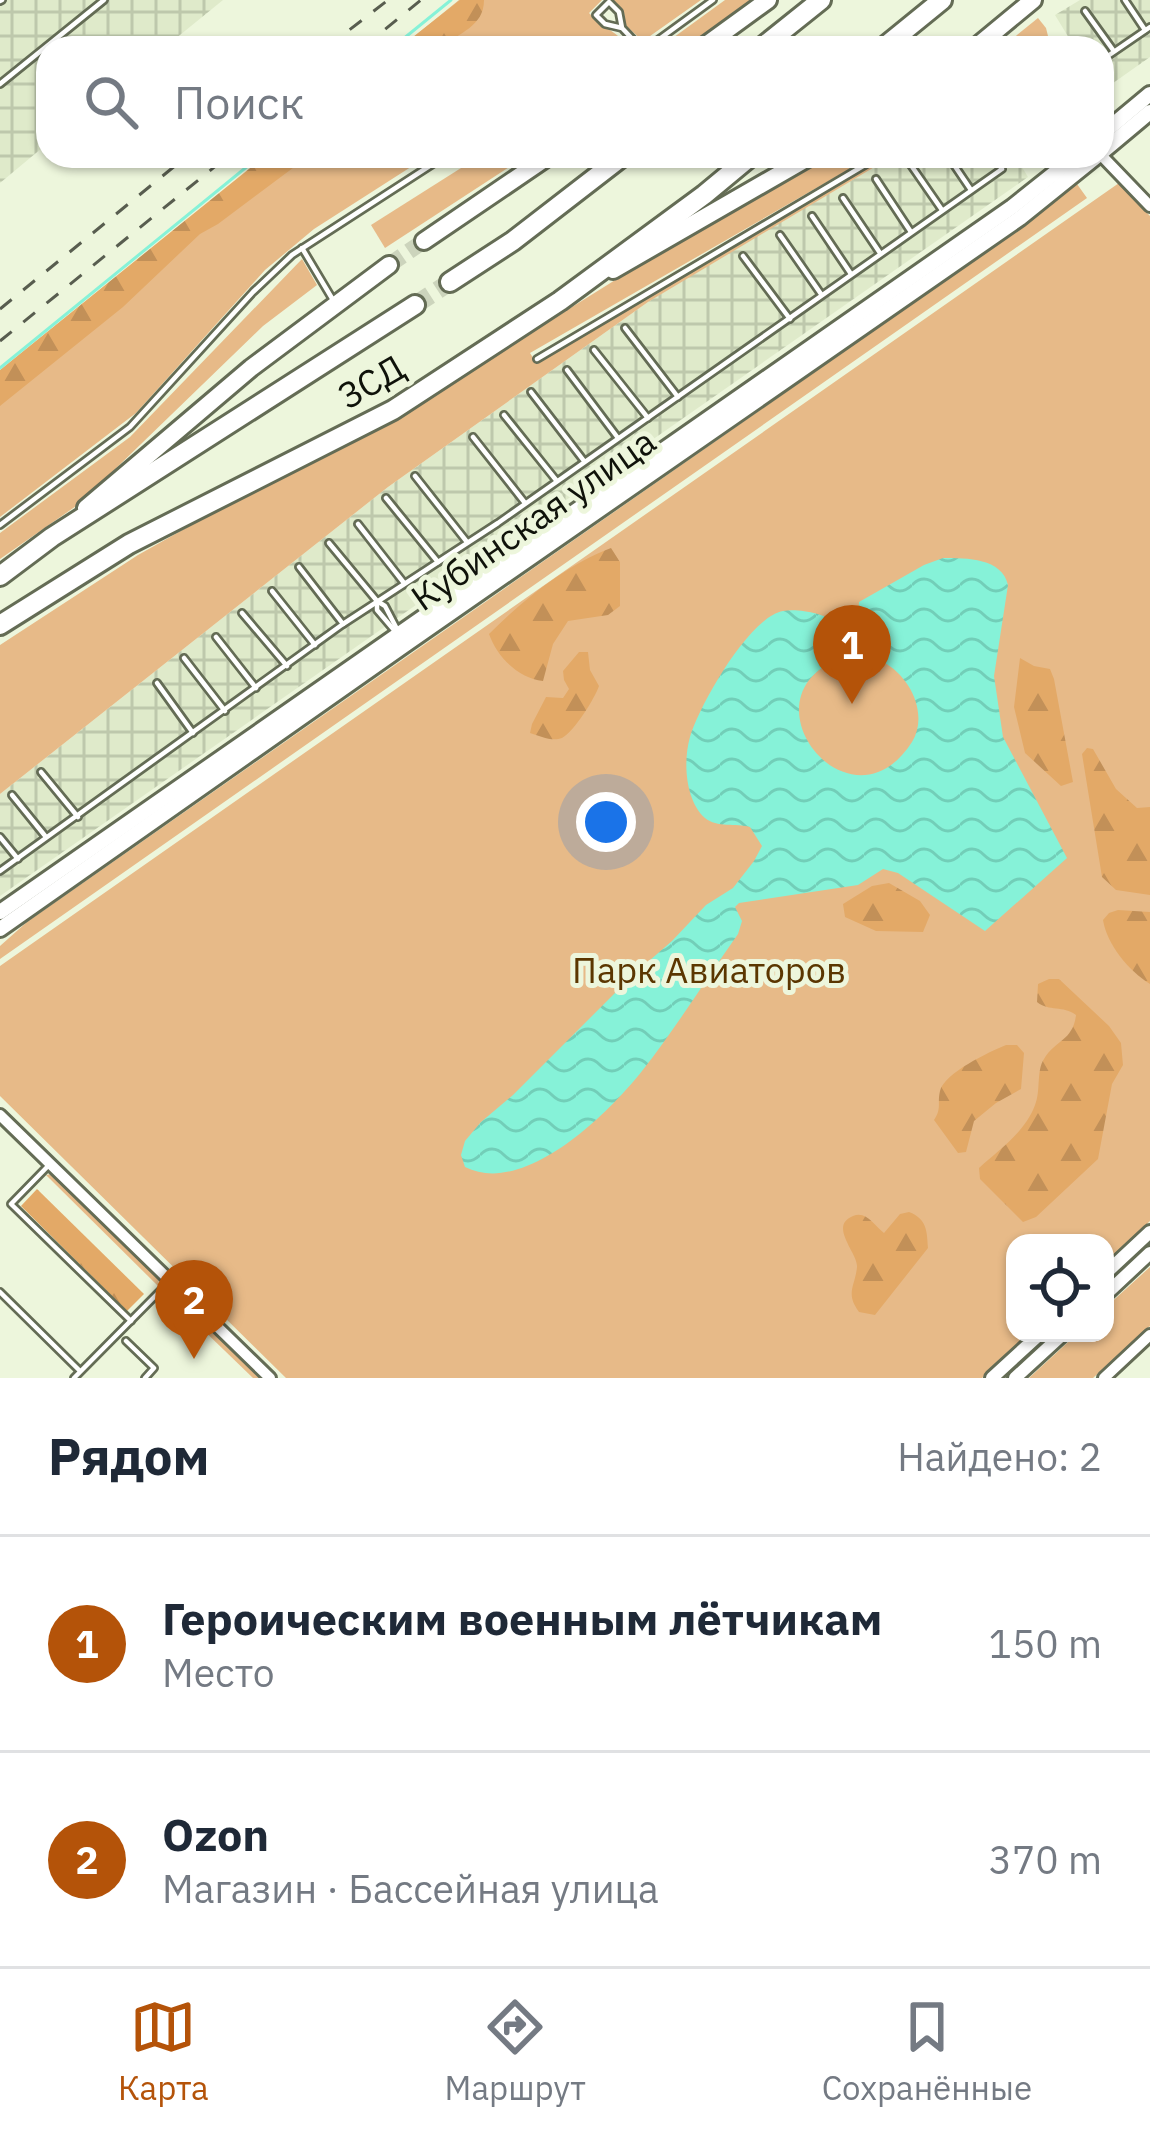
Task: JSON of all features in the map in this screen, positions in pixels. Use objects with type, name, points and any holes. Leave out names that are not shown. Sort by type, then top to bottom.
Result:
[{"type":"highway","points":[[776,36],[821,0]]},
{"type":"highway","points":[[898,36],[941,0]]},
{"type":"highway","points":[[450,282],[514,241],[607,168]]},
{"type":"highway","name":"ЗСД","points":[[0,625],[129,544],[393,410],[560,301],[737,168]]},
{"type":"highway","name":"ЗСД","points":[[0,576],[52,537],[415,305]]},
{"type":"main road","points":[[718,36],[768,0]]},
{"type":"main road","points":[[990,36],[1033,0]]},
{"type":"main road","points":[[1114,124],[1150,94]]},
{"type":"main road","name":"Кубинская улица","points":[[1114,142],[1150,112]]},
{"type":"main road","points":[[424,241],[531,168]]},
{"type":"main road","points":[[560,301],[790,168]]},
{"type":"main road","name":"Кубинская улица","points":[[0,929],[1061,168]]},
{"type":"main road","name":"Кубинская улица","points":[[0,912],[1020,218],[1082,168]]},
{"type":"main road","points":[[52,537],[251,368],[389,265]]},
{"type":"street","points":[[1113,168],[1150,206]]},
{"type":"street","points":[[0,1115],[270,1378]]},
{"type":"street","points":[[1114,1266],[1150,1232]]},
{"type":"street","points":[[1114,1287],[1150,1253]]},
{"type":"street","points":[[1104,1378],[1150,1335]]},
{"type":"street","points":[[992,1378],[1031,1342]]},
{"type":"street","points":[[1015,1378],[1054,1342]]},
{"type":"lane","points":[[59,36],[104,0]]},
{"type":"lane","points":[[661,36],[713,0]]},
{"type":"lane","points":[[1114,50],[1148,28],[1125,0]]},
{"type":"lane","points":[[622,28],[619,12],[609,2],[596,15],[631,36]]},
{"type":"lane","points":[[1085,11],[1104,36]]},
{"type":"lane","points":[[0,84],[36,55]]},
{"type":"lane","points":[[0,525],[130,428],[269,275],[302,248],[426,168]]},
{"type":"lane","points":[[537,359],[859,168]]},
{"type":"lane","points":[[913,168],[942,210]]},
{"type":"lane","points":[[956,168],[971,190]]},
{"type":"lane","points":[[0,871],[343,624],[648,418],[1001,168]]},
{"type":"lane","points":[[876,179],[911,232]]},
{"type":"lane","points":[[843,198],[880,253]]},
{"type":"lane","points":[[812,216],[851,274]]},
{"type":"lane","points":[[780,236],[821,294]]},
{"type":"lane","points":[[302,248],[336,305]]},
{"type":"lane","points":[[743,256],[790,319]]},
{"type":"lane","points":[[625,328],[678,397]]},
{"type":"lane","points":[[594,350],[648,418]]},
{"type":"lane","points":[[567,370],[618,438]]},
{"type":"lane","points":[[531,392],[584,461]]},
{"type":"lane","points":[[504,415],[556,480]]},
{"type":"lane","points":[[472,437],[525,502]]},
{"type":"lane","points":[[415,476],[467,542]]},
{"type":"lane","points":[[386,498],[438,562]]},
{"type":"lane","points":[[358,524],[404,583]]},
{"type":"lane","points":[[329,543],[402,639]]},
{"type":"lane","points":[[298,567],[343,624]]},
{"type":"lane","points":[[272,591],[315,645]]},
{"type":"lane","points":[[242,613],[286,666]]},
{"type":"lane","points":[[216,637],[256,688]]},
{"type":"lane","points":[[184,658],[225,711]]},
{"type":"lane","points":[[157,682],[194,733]]},
{"type":"lane","points":[[41,772],[78,817]]},
{"type":"lane","points":[[12,795],[47,838]]},
{"type":"lane","points":[[0,837],[18,859]]},
{"type":"lane","points":[[50,1164],[11,1204],[130,1321]]},
{"type":"lane","points":[[74,1378],[170,1281]]},
{"type":"lane","points":[[0,1292],[80,1371]]},
{"type":"lane","points":[[126,1341],[154,1368],[145,1378]]},
{"type":"shaded area","points":[[0,0],[223,0],[179,36],[36,36],[36,153],[0,183]]},
{"type":"shaded area","points":[[1080,0],[1150,0],[1150,57],[1114,82],[1114,36],[1068,36],[1055,15]]},
{"type":"shaded area","points":[[873,168],[1022,168],[1028,177],[0,896],[0,794],[388,487],[648,302]]},
{"type":"green space","points":[[459,0],[602,0],[589,13],[618,36],[415,36]]},
{"type":"green space","points":[[460,0],[484,0],[480,17],[458,36],[414,36]]},
{"type":"green space","points":[[613,0],[701,0],[650,36],[637,36],[625,25],[624,12]]},
{"type":"green space","points":[[725,0],[752,0],[702,36],[676,36]]},
{"type":"green space","points":[[1038,18],[1048,36],[1016,36]]},
{"type":"green space","points":[[250,168],[293,168],[200,234],[123,307],[0,406],[0,370]]},
{"type":"green space","points":[[253,168],[409,168],[314,229],[265,270],[136,413],[0,517],[0,374]]},
{"type":"green space","points":[[461,168],[508,168],[385,248],[371,225]]},
{"type":"green space","points":[[811,168],[851,168],[530,353],[537,364],[758,230],[873,168],[648,302],[388,487],[0,794],[0,645],[138,555],[396,417],[660,252]]},
{"type":"green space","name":"Парк Авиаторов","points":[[1119,183],[1150,216],[1150,1221],[1114,1255],[1114,1234],[1006,1234],[1006,1342],[1020,1342],[982,1378],[286,1378],[0,1096],[0,966]]},
{"type":"green space","points":[[1077,184],[1087,198],[0,959],[0,946],[27,922]]},
{"type":"green space","points":[[302,259],[317,285],[263,326],[79,504],[0,559],[0,533],[130,437]]},
{"type":"green space","points":[[611,548],[620,562],[620,606],[608,615],[568,621],[553,644],[543,681],[510,665],[489,634],[546,585]]},
{"type":"green space","points":[[579,652],[588,652],[590,670],[599,686],[589,706],[562,738],[530,733],[546,697],[563,698],[569,689],[563,671]]},
{"type":"green space","points":[[1020,658],[1050,669],[1073,782],[1061,786],[1025,753],[1014,707]]},
{"type":"green space","points":[[1093,749],[1116,789],[1137,808],[1150,807],[1150,895],[1116,890],[1102,877],[1082,754]]},
{"type":"green space","points":[[889,883],[920,901],[930,915],[923,932],[876,931],[845,917],[843,904],[872,886]]},
{"type":"green space","points":[[1118,910],[1150,912],[1150,984],[1127,965],[1109,939],[1103,920]]},
{"type":"green space","points":[[1059,979],[1109,1026],[1121,1043],[1123,1065],[1112,1084],[1098,1159],[1036,1217],[1023,1222],[980,1179],[979,1168],[1031,1115],[1042,1064],[1074,1024],[1076,1015],[1071,1012],[1037,1002],[1038,984]]},
{"type":"green space","points":[[1006,1045],[1017,1045],[1024,1053],[1021,1089],[974,1121],[966,1152],[958,1153],[934,1120],[943,1084],[958,1070]]},
{"type":"green space","points":[[52,1174],[159,1280],[158,1286],[46,1175]]},
{"type":"green space","points":[[37,1189],[144,1294],[127,1311],[21,1206]]},
{"type":"green space","points":[[909,1212],[923,1222],[928,1248],[875,1315],[859,1312],[852,1295],[857,1267],[844,1233],[846,1220],[862,1215],[884,1233],[900,1214]]},
{"type":"green space","points":[[1150,1267],[1150,1326],[1093,1378],[1029,1378],[1068,1342],[1114,1342],[1114,1300]]},
{"type":"green space","points":[[172,1293],[259,1378],[253,1378],[166,1294]]},
{"type":"water","points":[[943,558],[982,561],[999,569],[1008,585],[994,676],[1003,737],[1067,858],[985,931],[898,873],[883,869],[858,885],[739,903],[735,907],[742,921],[738,934],[655,1055],[608,1108],[538,1161],[513,1171],[488,1173],[465,1167],[461,1155],[465,1141],[481,1122],[706,905],[733,888],[762,846],[750,827],[705,818],[687,780],[695,723],[741,645],[755,629],[783,611],[812,612],[837,623],[843,657],[813,676],[800,700],[801,727],[814,750],[835,768],[860,775],[887,768],[912,742],[917,708],[909,686],[893,668],[865,657],[859,602]]},
{"type":"waterway","points":[[407,36],[451,0]]},
{"type":"waterway","points":[[0,368],[245,168]]},
{"type":"tunnel","points":[[389,265],[424,241]]},
{"type":"tunnel","points":[[415,305],[450,282]]},
{"type":"railway","points":[[342,36],[388,0]]},
{"type":"railway","points":[[377,36],[421,0]]},
{"type":"railway","points":[[0,309],[172,168]]},
{"type":"railway","points":[[0,341],[213,168]]},
{"type":"place","name":"Героическим военным лётчикам","points":[[852,704]]},
{"type":"place","name":"Ozon","points":[[194,1359]]}]
